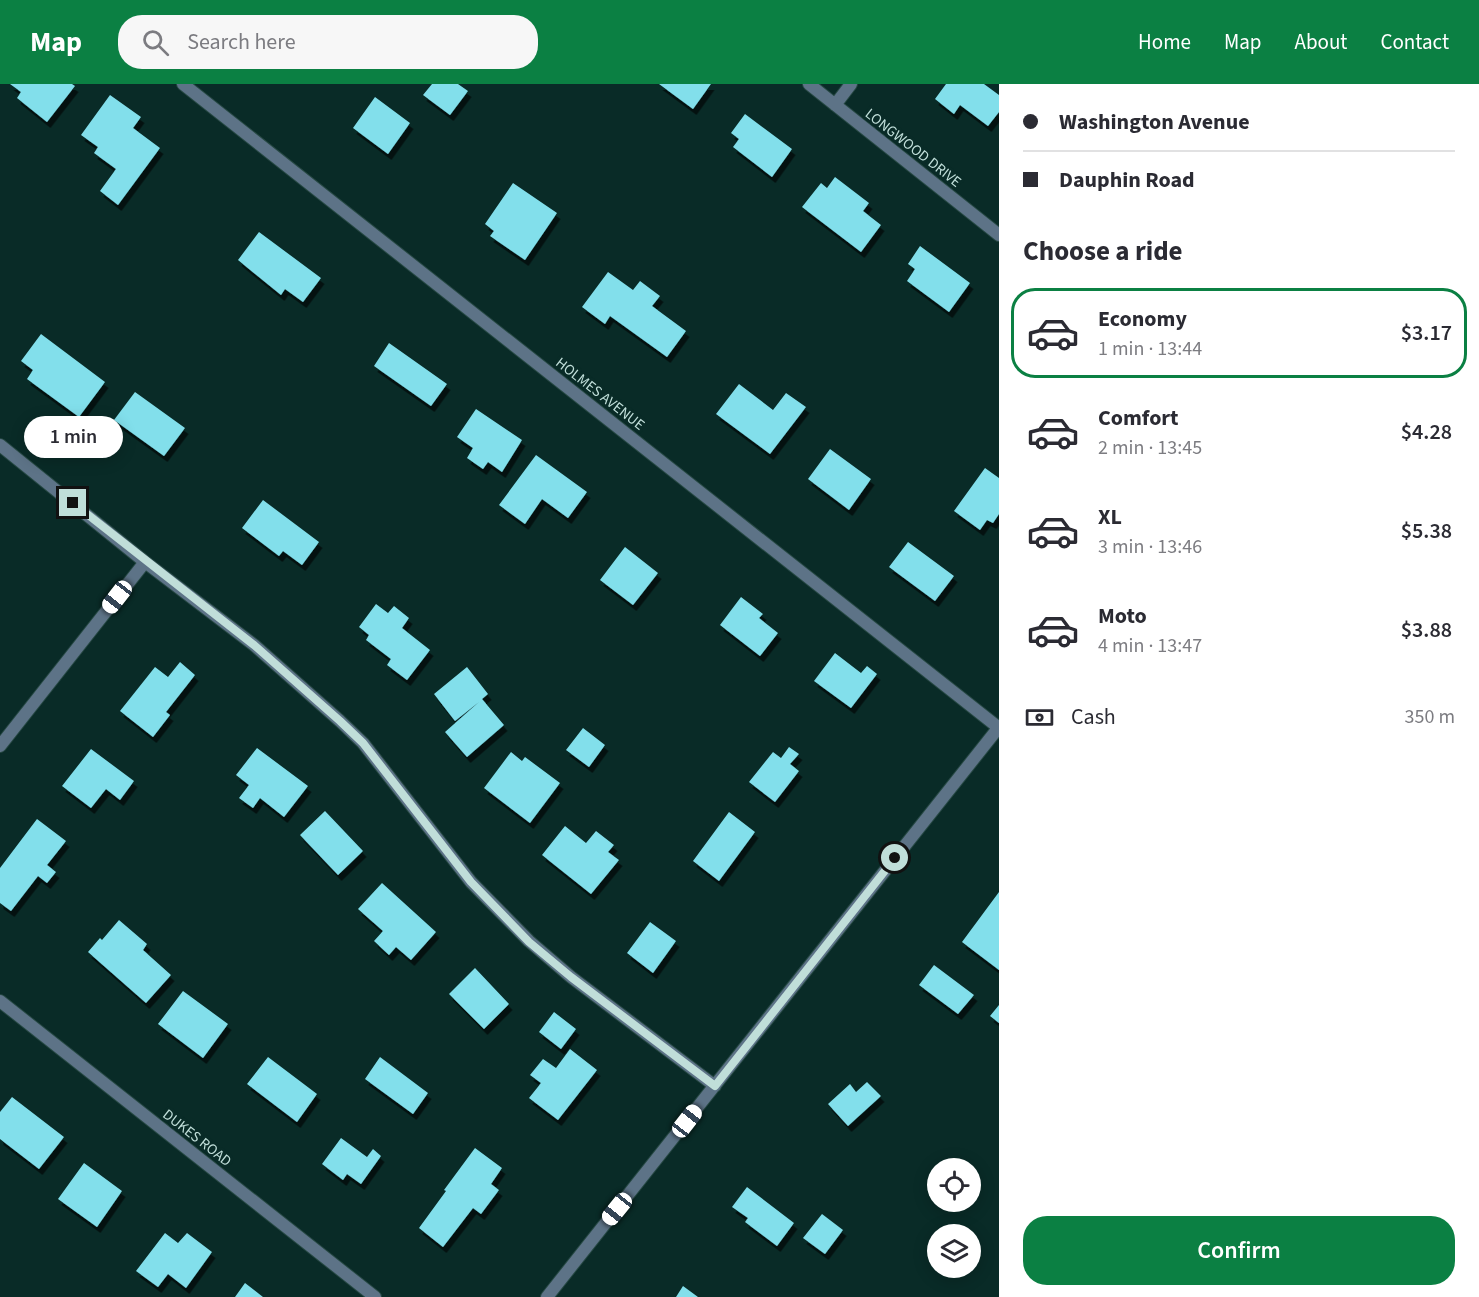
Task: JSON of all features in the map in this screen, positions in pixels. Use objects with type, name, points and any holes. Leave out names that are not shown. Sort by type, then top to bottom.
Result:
[{"type":"street","name":"HOLMES AVENUE","points":[[183,84],[999,728]]},
{"type":"street","name":"LONGWOOD DRIVE","points":[[809,84],[999,235]]},
{"type":"street","points":[[835,105],[851,84]]},
{"type":"street","points":[[0,445],[145,562],[254,645],[363,743],[471,882],[529,942],[571,977],[715,1086]]},
{"type":"street","points":[[0,746],[145,562]]},
{"type":"street","points":[[547,1297],[999,728]]},
{"type":"street","name":"DUKES ROAD","points":[[0,1002],[375,1297]]},
{"type":"building","points":[[10,84],[72,84],[75,86],[47,122],[17,98],[21,92]]},
{"type":"building","points":[[432,84],[458,84],[468,91],[450,115],[423,95]]},
{"type":"building","points":[[659,84],[711,84],[693,109]]},
{"type":"building","points":[[946,84],[984,84],[999,95],[999,112],[988,126],[960,105],[954,114],[935,99]]},
{"type":"building","points":[[110,95],[141,117],[133,128],[160,148],[118,205],[100,191],[116,169],[94,153],[98,147],[81,135]]},
{"type":"building","points":[[375,97],[410,123],[388,154],[353,128]]},
{"type":"building","points":[[745,114],[792,149],[772,177],[733,147],[739,139],[731,133]]},
{"type":"building","points":[[835,177],[869,203],[863,211],[881,225],[861,252],[802,207],[821,183],[827,188]]},
{"type":"building","points":[[513,183],[557,213],[525,260],[490,236],[494,231],[485,224]]},
{"type":"building","points":[[259,232],[321,278],[303,302],[285,289],[281,295],[238,260]]},
{"type":"building","points":[[920,246],[970,283],[949,312],[907,281],[915,269],[908,264]]},
{"type":"building","points":[[608,272],[633,290],[640,281],[660,296],[652,306],[686,331],[667,357],[610,316],[605,324],[582,307]]},
{"type":"building","points":[[41,334],[105,382],[79,417],[27,379],[33,370],[21,361]]},
{"type":"building","points":[[389,343],[447,384],[431,406],[374,366]]},
{"type":"building","points":[[739,384],[773,410],[786,393],[806,407],[770,454],[716,414]]},
{"type":"building","points":[[135,392],[185,428],[164,456],[114,420]]},
{"type":"building","points":[[476,409],[522,440],[502,472],[488,462],[483,469],[467,458],[473,448],[457,437]]},
{"type":"building","points":[[830,449],[871,479],[849,510],[808,479]]},
{"type":"building","points":[[536,455],[587,492],[568,518],[542,499],[525,524],[499,505]]},
{"type":"building","points":[[985,468],[999,478],[999,514],[993,523],[987,520],[980,530],[954,511]]},
{"type":"building","points":[[263,500],[319,542],[302,565],[283,551],[279,556],[242,528]]},
{"type":"building","points":[[908,542],[954,576],[935,601],[889,567]]},
{"type":"building","points":[[625,547],[658,573],[633,605],[600,580]]},
{"type":"building","points":[[741,597],[763,614],[759,618],[778,633],[760,656],[720,625]]},
{"type":"building","points":[[376,604],[388,613],[394,606],[409,618],[402,628],[430,650],[407,680],[387,665],[391,659],[366,640],[369,635],[359,627]]},
{"type":"building","points":[[835,653],[861,673],[867,666],[877,674],[851,708],[814,681]]},
{"type":"building","points":[[180,662],[195,675],[166,712],[170,715],[153,737],[120,711],[155,667],[168,677]]},
{"type":"building","points":[[467,667],[488,694],[482,699],[504,725],[467,757],[445,732],[479,702],[455,721],[434,694]]},
{"type":"building","points":[[583,728],[605,745],[589,767],[566,750]]},
{"type":"building","points":[[789,747],[799,754],[790,764],[799,771],[775,802],[749,782],[773,752],[781,758]]},
{"type":"building","points":[[257,748],[308,786],[284,817],[260,798],[253,808],[239,798],[249,785],[236,775]]},
{"type":"building","points":[[91,749],[134,781],[120,800],[106,789],[91,808],[62,786]]},
{"type":"building","points":[[511,752],[522,761],[525,757],[560,783],[530,823],[484,788]]},
{"type":"building","points":[[325,811],[363,851],[338,875],[300,835]]},
{"type":"building","points":[[729,812],[755,832],[719,881],[693,861]]},
{"type":"building","points":[[37,819],[66,841],[47,865],[56,872],[47,883],[38,876],[11,911],[0,903],[0,868]]},
{"type":"building","points":[[565,826],[586,843],[596,831],[614,845],[608,852],[619,860],[591,894],[542,855]]},
{"type":"building","points":[[382,883],[436,932],[411,960],[396,947],[389,955],[374,941],[383,931],[358,909]]},
{"type":"building","points":[[999,892],[999,970],[962,942]]},
{"type":"building","points":[[119,920],[147,944],[143,950],[171,975],[146,1003],[88,952]]},
{"type":"building","points":[[650,922],[676,941],[653,973],[627,953]]},
{"type":"building","points":[[934,965],[974,995],[958,1014],[919,985]]},
{"type":"building","points":[[475,968],[509,1004],[484,1029],[449,994]]},
{"type":"building","points":[[183,991],[228,1024],[203,1058],[158,1024]]},
{"type":"building","points":[[999,1005],[999,1023],[990,1016]]},
{"type":"building","points":[[554,1012],[576,1029],[561,1049],[539,1032]]},
{"type":"building","points":[[570,1049],[597,1070],[558,1120],[529,1098],[541,1083],[530,1075],[543,1059],[556,1068]]},
{"type":"building","points":[[268,1057],[317,1094],[297,1122],[247,1084]]},
{"type":"building","points":[[380,1057],[428,1093],[413,1114],[365,1079]]},
{"type":"building","points":[[867,1082],[881,1096],[848,1126],[828,1104],[850,1084],[856,1092]]},
{"type":"building","points":[[12,1097],[64,1137],[39,1169],[0,1139],[0,1112]]},
{"type":"building","points":[[341,1138],[367,1157],[373,1149],[381,1156],[361,1184],[347,1174],[343,1180],[322,1164]]},
{"type":"building","points":[[475,1148],[502,1168],[491,1184],[499,1190],[481,1214],[473,1208],[443,1247],[419,1228]]},
{"type":"building","points":[[84,1163],[122,1191],[97,1227],[58,1199]]},
{"type":"building","points":[[747,1187],[794,1223],[777,1246],[745,1222],[748,1218],[732,1207]]},
{"type":"building","points":[[822,1214],[843,1230],[825,1254],[803,1238]]},
{"type":"building","points":[[165,1233],[178,1243],[187,1233],[212,1252],[186,1288],[168,1274],[158,1287],[136,1271]]},
{"type":"building","points":[[245,1283],[263,1297],[235,1297]]},
{"type":"building","points":[[683,1286],[698,1297],[676,1297]]},
{"type":"route","points":[[73,503],[145,562],[254,645],[363,743],[471,882],[529,942],[571,977],[715,1086],[895,858]]}]
